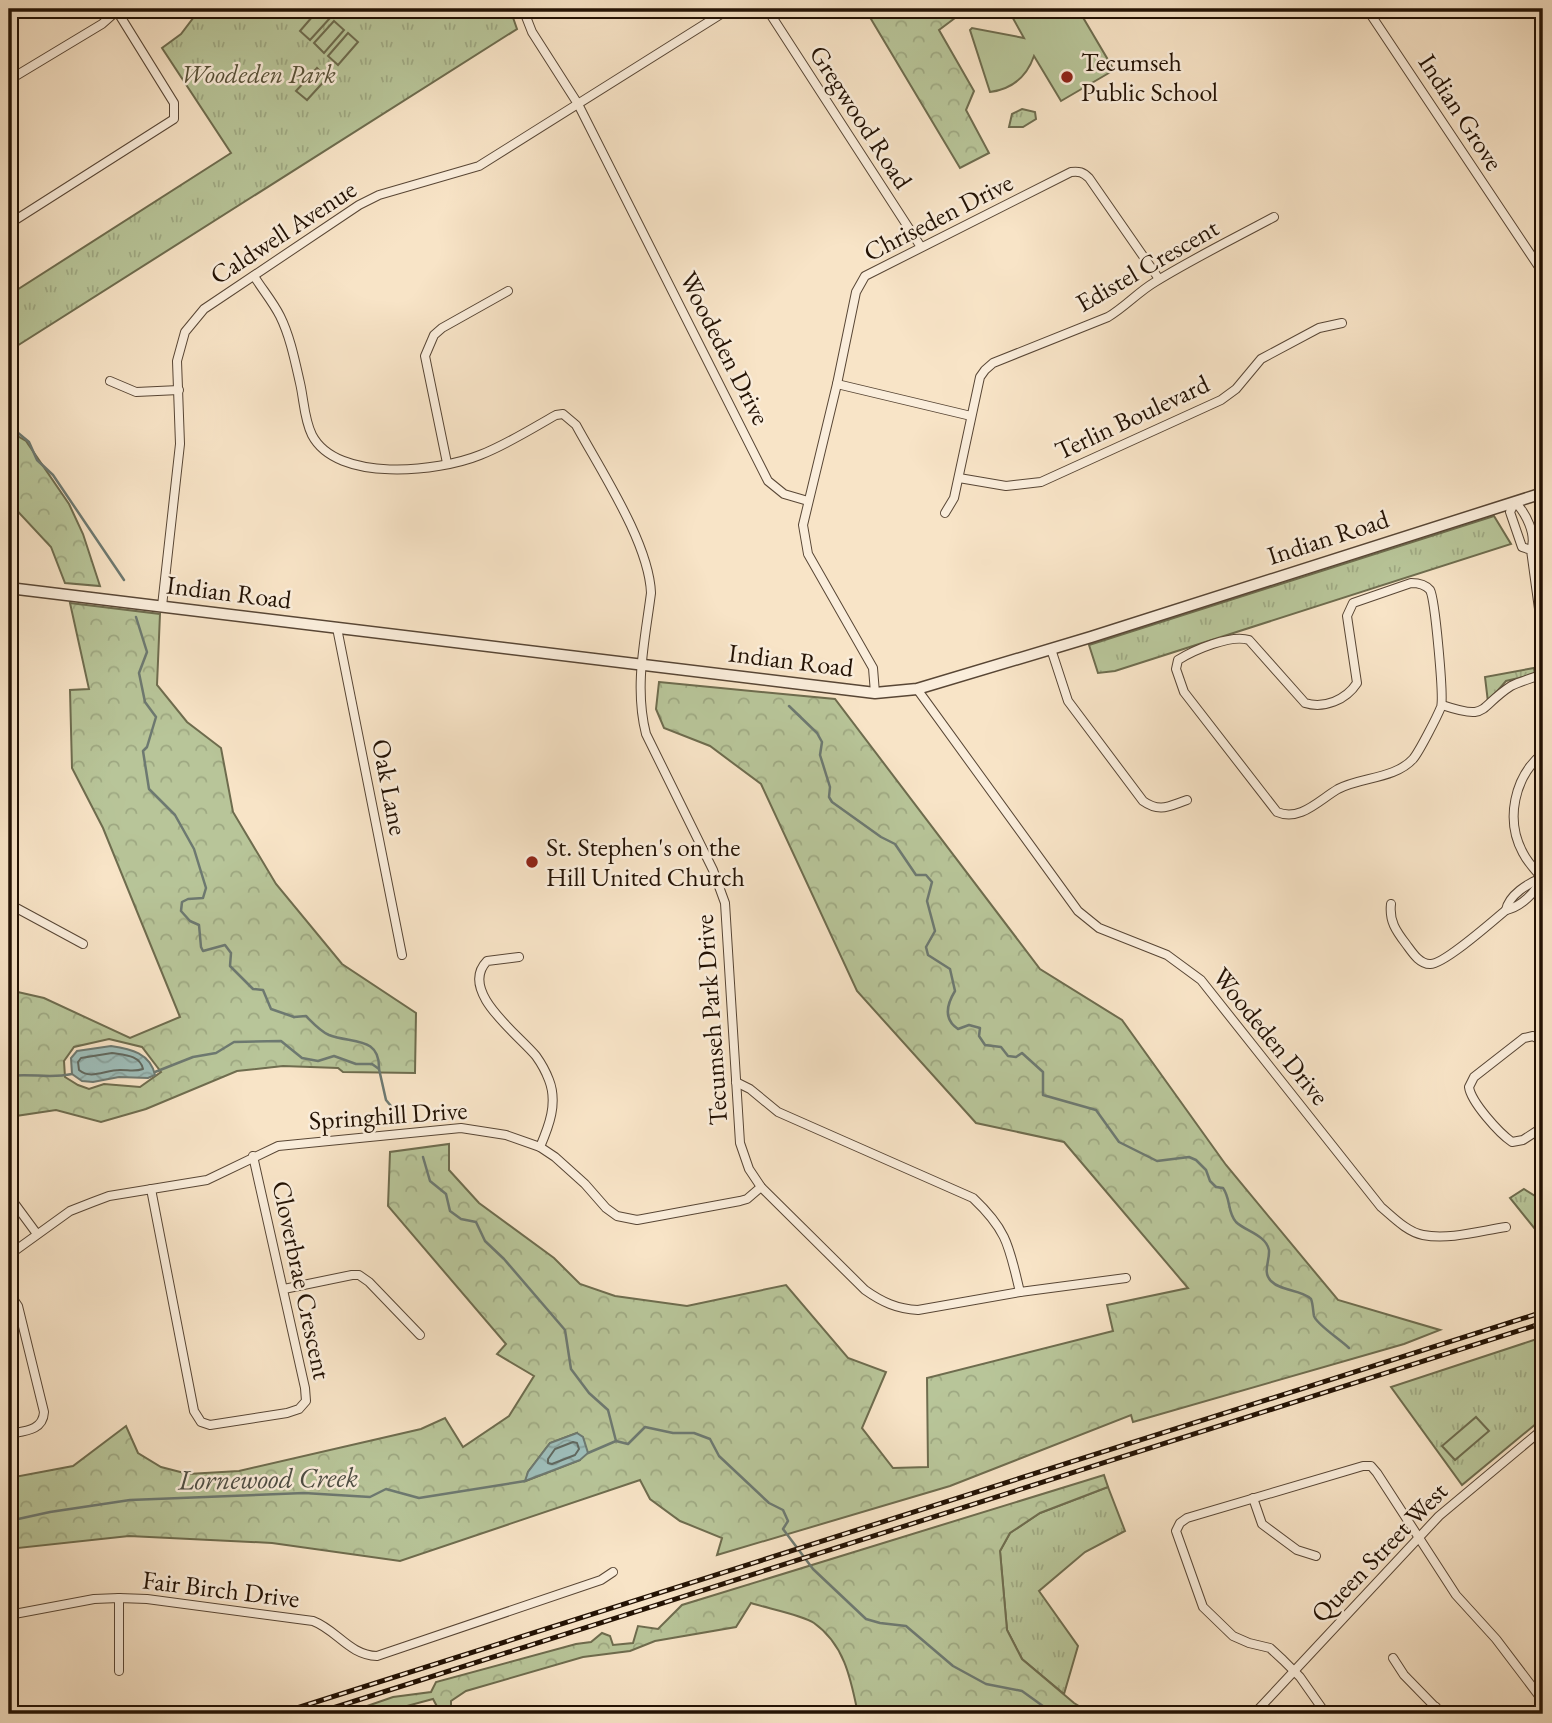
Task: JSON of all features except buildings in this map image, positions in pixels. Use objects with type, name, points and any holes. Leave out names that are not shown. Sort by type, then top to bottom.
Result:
[{"type":"street","name":"Woodeden Drive","points":[[523,9],[532,32],[578,104],[768,481],[784,494],[808,501]]},
{"type":"street","name":"Caldwell Avenue","points":[[162,606],[180,444],[177,361],[185,332],[204,309],[359,205],[379,195],[479,166],[729,9]]},
{"type":"street","name":"Gregwood Road","points":[[766,9],[921,247]]},
{"type":"street","name":"Indian Grove","points":[[1367,9],[1543,273]]},
{"type":"street","points":[[9,80],[102,24],[118,10],[174,103],[174,119],[9,224]]},
{"type":"street","name":"Chriseden Drive","points":[[808,501],[856,292],[865,276],[1077,171],[1083,172],[1089,178],[1160,279]]},
{"type":"street","name":"Edistel Crescent","points":[[945,513],[954,498],[971,416],[985,370],[993,363],[1108,317],[1160,279],[1274,216]]},
{"type":"street","name":"Tecumseh Park Drive","points":[[254,276],[280,315],[290,344],[312,436],[336,459],[354,465],[415,469],[479,456],[556,415],[563,414],[576,425],[641,545],[651,580],[640,701],[646,734],[713,870],[725,903],[740,1143],[749,1169],[761,1187],[865,1290],[883,1303],[904,1309],[918,1310],[1020,1292],[1126,1278]]},
{"type":"street","points":[[447,463],[426,364],[428,345],[442,328],[508,291]]},
{"type":"street","name":"Terlin Boulevard","points":[[959,478],[1006,486],[1041,482],[1221,400],[1236,389],[1261,359],[1319,328],[1342,323]]},
{"type":"street","points":[[110,381],[136,392],[178,390]]},
{"type":"street","points":[[837,384],[971,416]]},
{"type":"street","name":"Indian Road","points":[[9,587],[875,693],[917,689],[1051,649],[1543,493]]},
{"type":"street","points":[[808,501],[803,524],[808,554],[873,668],[875,693]]},
{"type":"street","points":[[1531,550],[1522,547],[1510,512],[1516,502],[1525,512],[1534,543],[1531,550],[1543,638]]},
{"type":"street","points":[[1411,583],[1420,583],[1432,594],[1442,705],[1413,759],[1390,772],[1341,787],[1296,816],[1285,816],[1277,812],[1184,692],[1175,669],[1178,660],[1189,653],[1239,637],[1249,639],[1305,703],[1316,706],[1349,695],[1357,683],[1348,616],[1353,603],[1411,583]]},
{"type":"street","name":"Oak Lane","points":[[337,628],[402,955]]},
{"type":"street","points":[[1051,649],[1068,701],[1143,801],[1153,808],[1163,808],[1187,800]]},
{"type":"street","points":[[1442,705],[1465,712],[1484,710],[1512,686],[1543,674]]},
{"type":"street","name":"Woodeden Drive","points":[[917,689],[1079,911],[1099,929],[1167,955],[1201,979],[1381,1207],[1405,1227],[1421,1235],[1451,1235],[1506,1227]]},
{"type":"street","points":[[1391,904],[1391,921],[1397,932],[1415,956],[1430,964],[1444,959],[1536,890],[1543,879],[1523,854],[1517,840],[1513,817],[1517,790],[1524,775],[1543,753]]},
{"type":"street","points":[[9,904],[83,944]]},
{"type":"street","points":[[519,957],[486,961],[477,977],[491,1008],[538,1058],[549,1080],[552,1092],[550,1124],[540,1147]]},
{"type":"street","points":[[1543,1042],[1535,1037],[1524,1038],[1474,1077],[1469,1087],[1474,1101],[1512,1142],[1523,1140],[1543,1127]]},
{"type":"street","points":[[736,1082],[750,1089],[778,1112],[973,1198],[998,1223],[1007,1240],[1020,1292]]},
{"type":"street","name":"Springhill Drive","points":[[9,1255],[70,1211],[109,1196],[207,1180],[231,1170],[253,1156],[290,1144],[461,1128],[506,1135],[540,1147],[585,1184],[606,1208],[625,1218],[637,1220],[740,1201],[747,1199],[761,1187]]},
{"type":"street","name":"Cloverbrae Crescent","points":[[151,1189],[194,1411],[201,1422],[210,1425],[287,1413],[299,1409],[306,1401],[284,1289],[253,1156]]},
{"type":"street","points":[[9,1196],[37,1234]]},
{"type":"street","points":[[284,1289],[359,1275],[420,1335]]},
{"type":"street","points":[[9,1293],[18,1306],[44,1420],[32,1429],[9,1434]]},
{"type":"street","name":"Queen Street West","points":[[1254,1714],[1418,1538],[1462,1495],[1543,1429]]},
{"type":"street","points":[[1326,1714],[1294,1671],[1270,1648],[1233,1636],[1203,1607],[1176,1531],[1180,1523],[1187,1518],[1363,1466],[1371,1466],[1377,1473],[1456,1595],[1496,1639],[1543,1701]]},
{"type":"street","points":[[1253,1498],[1262,1524],[1297,1550],[1315,1556]]},
{"type":"street","name":"Fair Birch Drive","points":[[9,1615],[94,1599],[147,1599],[313,1620],[323,1624],[348,1647],[368,1656],[377,1656],[601,1580],[613,1572]]},
{"type":"street","points":[[119,1671],[120,1598]]},
{"type":"street","points":[[1394,1658],[1404,1675],[1439,1711],[1429,1714]]},
{"type":"green space","name":"Woodeden Park","points":[[200,9],[510,9],[517,29],[9,351],[9,295],[231,153],[162,48],[181,34]]},
{"type":"green space","points":[[319,9],[330,18],[310,40],[300,31]]},
{"type":"green space","points":[[865,9],[967,9],[939,30],[974,91],[966,110],[989,153],[960,168]]},
{"type":"green space","points":[[1017,9],[1078,9],[1114,70],[1061,101],[1034,56],[1027,70],[1012,85],[990,92],[970,30],[972,28],[1024,38],[1010,13]]},
{"type":"green space","points":[[334,21],[344,30],[324,53],[314,43]]},
{"type":"green space","points":[[348,33],[358,42],[338,65],[328,56]]},
{"type":"green space","points":[[317,68],[327,78],[307,100],[296,91]]},
{"type":"green space","points":[[1022,109],[1035,112],[1036,119],[1023,127],[1009,127],[1012,114]]},
{"type":"green space","points":[[9,431],[26,441],[69,504],[83,534],[100,586],[65,583],[51,547],[9,502]]},
{"type":"green space","points":[[1494,516],[1511,544],[1115,671],[1098,673],[1089,645]]},
{"type":"green space","points":[[70,603],[160,614],[157,685],[187,722],[221,748],[233,812],[276,884],[342,964],[416,1013],[415,1073],[343,1072],[338,1068],[283,1066],[237,1071],[146,1109],[101,1122],[56,1110],[9,1117],[9,990],[44,998],[130,1038],[180,1017],[103,828],[72,768],[70,690],[89,689]],"holes":[[[109,1039],[142,1047],[161,1072],[140,1087],[104,1084],[89,1089],[65,1077],[64,1061],[74,1047]]]},
{"type":"green space","points":[[1534,668],[1535,674],[1506,681],[1488,702],[1485,677]]},
{"type":"green space","points":[[659,682],[835,699],[1040,969],[1122,1020],[1226,1165],[1338,1300],[1440,1330],[1404,1344],[1133,1422],[1131,1415],[950,1486],[717,1555],[722,1538],[680,1521],[650,1499],[640,1480],[400,1561],[272,1543],[129,1536],[9,1549],[9,1478],[73,1466],[126,1426],[138,1453],[161,1467],[188,1474],[239,1471],[421,1429],[445,1418],[463,1447],[509,1416],[534,1376],[497,1354],[506,1344],[388,1206],[390,1152],[449,1144],[449,1170],[479,1203],[554,1258],[580,1284],[615,1296],[687,1306],[786,1285],[848,1358],[886,1372],[862,1428],[893,1468],[928,1467],[927,1378],[1113,1331],[1107,1305],[1188,1288],[1064,1142],[976,1123],[857,991],[761,784],[710,746],[664,728],[656,709]],"holes":[[[577,1433],[580,1460],[526,1481],[528,1472],[550,1443]]]},
{"type":"green space","points":[[1524,1189],[1543,1201],[1543,1239],[1510,1198]]},
{"type":"green space","points":[[1543,1337],[1543,1418],[1462,1485],[1391,1387]]},
{"type":"green space","points":[[1476,1417],[1489,1431],[1455,1460],[1442,1446]]},
{"type":"green space","points":[[1104,1475],[1108,1487],[1040,1513],[1010,1533],[1000,1551],[1007,1630],[1022,1659],[1074,1703],[1092,1714],[950,1714],[933,1706],[886,1714],[858,1714],[845,1664],[840,1652],[825,1632],[802,1617],[751,1603],[736,1627],[655,1641],[630,1651],[583,1657],[466,1691],[451,1701],[451,1714],[441,1714],[433,1699],[403,1707],[402,1714],[344,1714],[393,1697],[431,1692],[436,1682],[591,1642],[602,1633],[610,1636],[613,1645],[633,1643],[638,1626],[658,1629],[682,1605]]},
{"type":"green space","points":[[1108,1487],[1125,1531],[1085,1552],[1039,1591],[1078,1646],[1064,1694],[1022,1659],[1007,1630],[1000,1551],[1010,1533],[1040,1513]]},
{"type":"water","points":[[111,1046],[139,1053],[149,1062],[155,1075],[148,1078],[119,1077],[93,1082],[82,1081],[72,1074],[71,1058],[77,1051]]},
{"type":"water","points":[[577,1433],[583,1437],[588,1453],[580,1460],[525,1481],[528,1472],[550,1443]]},
{"type":"waterway","points":[[9,430],[17,432],[29,442],[37,460],[53,475],[124,580]]},
{"type":"waterway","points":[[136,617],[147,652],[139,673],[145,702],[156,717],[147,747],[143,751],[149,789],[175,815],[194,849],[206,888],[203,898],[182,902],[181,911],[190,921],[199,925],[203,951],[225,945],[231,953],[230,966],[253,989],[263,990],[271,1009],[294,1017],[306,1016],[329,1035],[370,1046],[378,1058],[379,1069]]},
{"type":"waterway","points":[[789,706],[817,733],[822,742],[820,755],[832,802],[895,844],[916,875],[926,875],[932,882],[927,901],[935,931],[926,947],[928,955],[950,969],[955,991],[950,1001],[948,1016],[953,1025],[958,1029],[969,1025],[980,1028],[979,1036],[985,1045],[1001,1047],[1008,1056],[1016,1057],[1022,1053],[1043,1072],[1043,1095],[1096,1110],[1119,1142],[1157,1161],[1189,1157],[1196,1160],[1206,1170],[1210,1181],[1216,1187],[1223,1188],[1236,1222],[1260,1237],[1267,1245],[1268,1278],[1275,1285],[1311,1299],[1316,1319],[1349,1348]]},
{"type":"waterway","points":[[155,1072],[193,1057],[216,1053],[234,1042],[281,1041],[302,1058],[318,1061],[334,1056],[356,1064],[372,1064],[379,1069],[386,1100],[401,1118]]},
{"type":"waterway","points":[[9,1076],[72,1074]]},
{"type":"waterway","points":[[423,1157],[430,1181],[446,1194],[450,1211],[461,1219],[476,1222],[485,1241],[565,1330],[571,1369],[589,1393],[608,1410],[616,1441],[628,1444],[645,1427],[673,1433],[694,1433],[710,1439],[719,1456],[769,1503],[783,1510],[788,1521],[783,1529],[813,1569],[866,1619],[906,1626],[953,1666],[986,1684],[1022,1691],[1054,1714]]},
{"type":"waterway","name":"Lornewood Creek","points":[[588,1453],[616,1441]]},
{"type":"waterway","name":"Lornewood Creek","points":[[9,1521],[130,1500],[304,1493],[370,1497],[386,1489],[419,1498],[525,1481]]},
{"type":"railway","points":[[278,1714],[1543,1312]]},
{"type":"railway","points":[[314,1714],[1543,1323]]},
{"type":"place","name":"Tecumseh Public School","points":[[1067,77]]},
{"type":"place","name":"St. Stephen's on the Hill United Church","points":[[532,862]]}]
